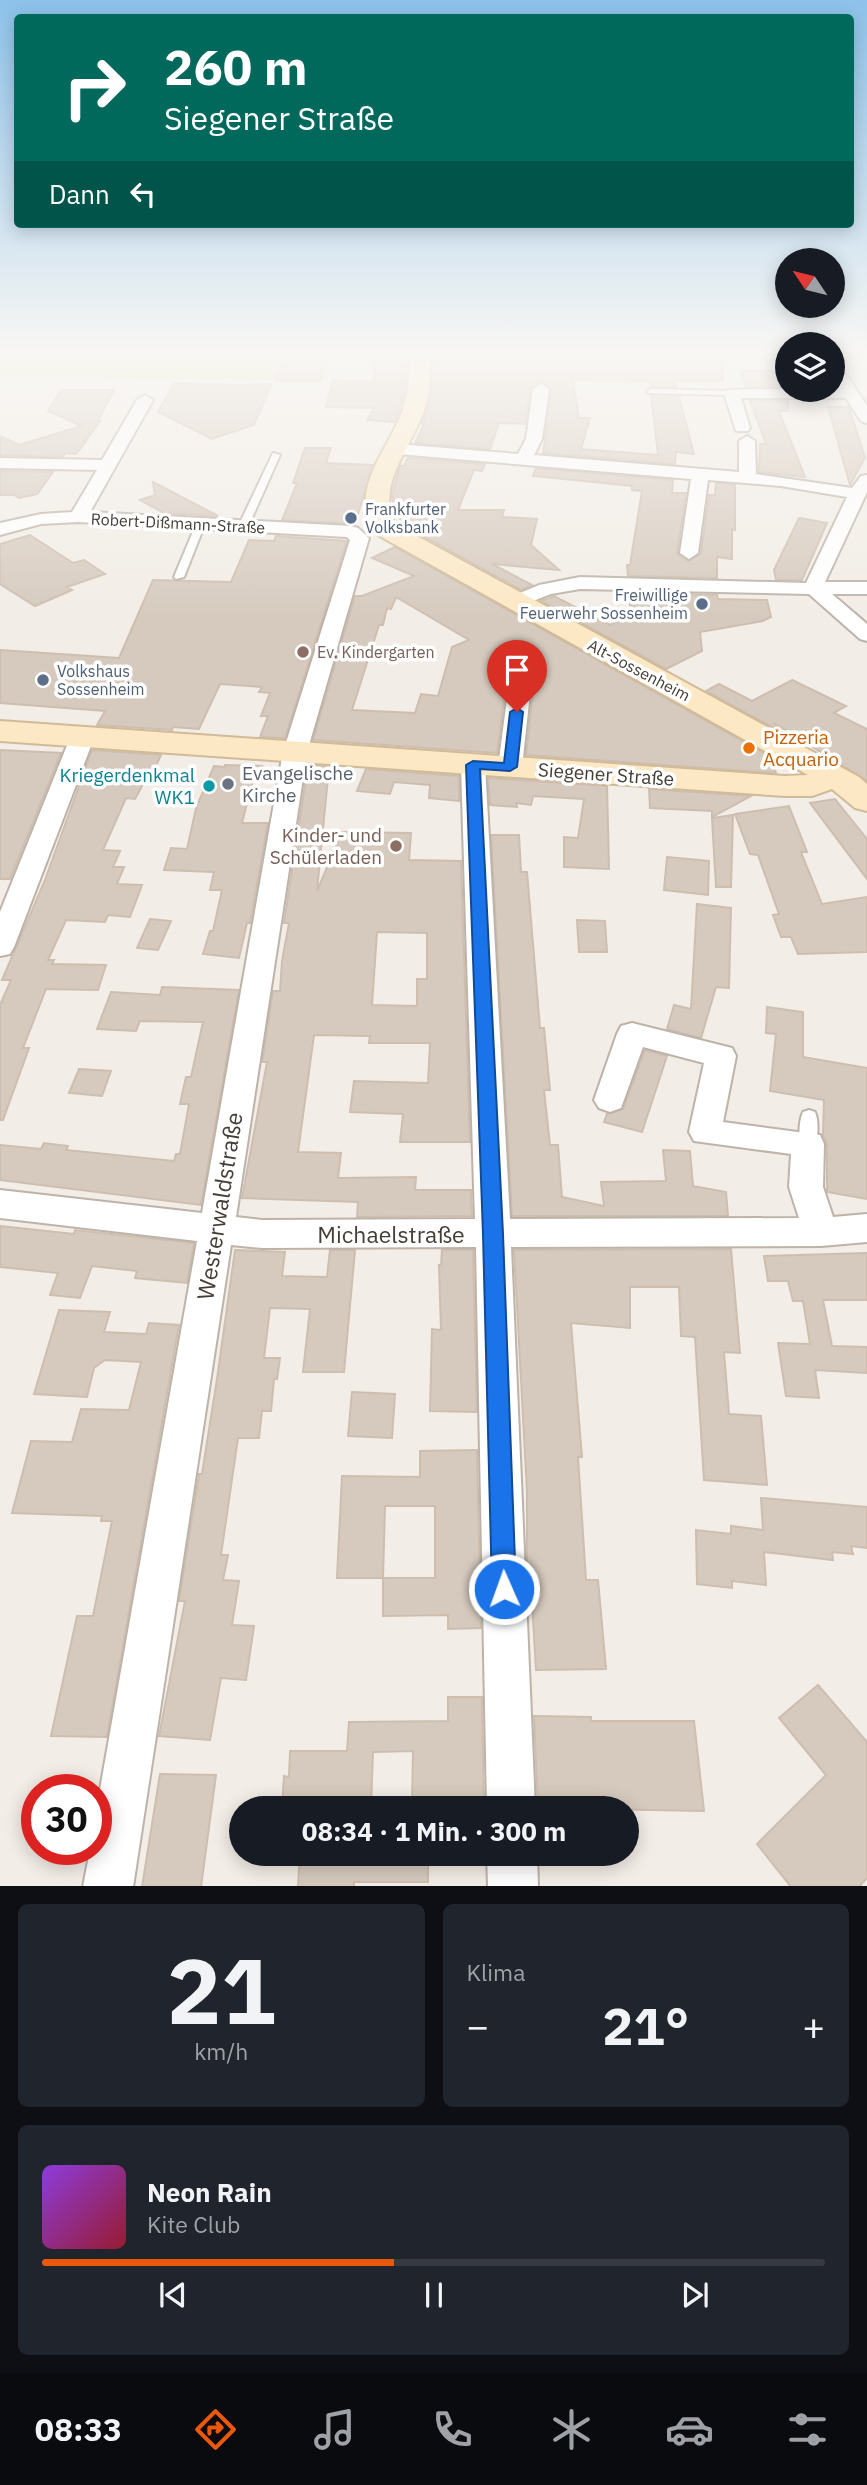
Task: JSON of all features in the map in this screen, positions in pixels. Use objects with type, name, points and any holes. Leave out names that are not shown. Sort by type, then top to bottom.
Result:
[{"type":"main road","points":[[397,449],[399,443]]},
{"type":"main road","name":"Alt-Sossenheim","points":[[397,449],[379,484],[377,517],[391,534],[834,776],[867,801]]},
{"type":"main road","name":"Siegener Straße","points":[[0,731],[799,786],[812,786],[834,776]]},
{"type":"street","points":[[78,517],[124,443]]},
{"type":"street","points":[[524,459],[532,443]]},
{"type":"street","points":[[745,443],[748,478]]},
{"type":"street","points":[[397,449],[862,487],[813,588]]},
{"type":"street","points":[[0,463],[110,465]]},
{"type":"street","points":[[689,553],[700,474]]},
{"type":"street","name":"Robert-Dißmann-Straße","points":[[0,529],[41,519],[78,517],[356,535]]},
{"type":"street","name":"Westerwaldstraße","points":[[108,1886],[295,752],[360,538],[356,535]]},
{"type":"street","points":[[515,603],[555,586],[580,583],[867,588]]},
{"type":"street","points":[[813,588],[867,635]]},
{"type":"street","points":[[510,767],[520,684]]},
{"type":"street","points":[[0,947],[82,738]]},
{"type":"street","points":[[473,765],[493,1234],[511,1796]]},
{"type":"street","points":[[610,1100],[632,1034],[721,1056],[705,1132],[808,1130],[806,1187],[821,1232]]},
{"type":"street","name":"Michaelstraße","points":[[0,1204],[262,1234],[821,1232],[867,1228]]},
{"type":"street","points":[[512,1866],[513,1886]]},
{"type":"lane","points":[[243,527],[276,455]]},
{"type":"lane","points":[[179,577],[200,524]]},
{"type":"building","points":[[0,443],[84,443],[76,454],[65,453],[63,457],[0,455]]},
{"type":"building","points":[[415,443],[492,443],[490,449]]},
{"type":"building","points":[[544,443],[583,443],[581,449],[658,455],[657,443],[691,443],[694,454],[676,452],[675,464],[543,453]]},
{"type":"building","points":[[792,443],[805,477],[759,472],[760,444]]},
{"type":"building","points":[[838,443],[860,443],[865,458],[850,485]]},
{"type":"building","points":[[305,448],[331,448],[326,463],[373,465],[355,524],[282,520],[297,483],[293,483]]},
{"type":"building","points":[[408,458],[485,464],[482,471],[474,470],[458,510],[504,510],[502,517],[537,519],[531,545],[559,570],[492,564],[532,585],[521,590],[403,525],[393,505],[392,495],[400,466],[404,466]]},
{"type":"building","points":[[536,468],[673,480],[672,493],[686,493],[677,553],[688,561],[701,553],[709,495],[715,495],[716,483],[735,485],[732,559],[717,557],[717,578],[628,576],[627,565],[630,565],[642,491],[632,490],[632,486],[533,476]]},
{"type":"building","points":[[0,471],[53,472],[37,494],[19,498],[14,495],[0,495]]},
{"type":"building","points":[[153,482],[218,516],[164,513],[140,500],[155,495]]},
{"type":"building","points":[[799,518],[827,523],[802,580],[776,580],[774,570]]},
{"type":"building","points":[[30,535],[73,563],[84,560],[105,574],[67,587],[72,590],[35,606],[0,584],[0,544]]},
{"type":"building","points":[[276,536],[347,541],[285,738],[260,737],[268,716],[261,716],[270,693],[259,692],[262,687],[220,684],[199,729],[97,725],[105,711],[0,703],[0,650],[119,658],[153,580],[231,582],[249,540],[274,541]]},
{"type":"building","points":[[395,547],[769,756],[776,773],[526,755],[534,684],[530,678],[521,674],[511,676],[506,684],[497,753],[313,740],[355,596],[362,596],[414,576],[372,558]],"holes":[[[396,597],[469,640],[452,647],[438,696],[421,694],[415,713],[352,710],[379,625],[383,625],[387,608],[391,609]]]},
{"type":"building","points":[[629,593],[717,595],[718,599],[767,600],[771,617],[763,621],[700,632],[702,651],[666,669],[541,601],[554,596],[610,625],[631,615]]},
{"type":"building","points":[[792,680],[846,706],[834,713],[867,729],[867,781],[774,723],[781,732],[706,691],[719,684],[752,701]]},
{"type":"building","points":[[0,750],[61,753],[10,879],[0,879]]},
{"type":"building","points":[[92,750],[161,755],[151,777],[147,777],[135,799],[126,798],[103,850],[120,851],[113,867],[124,867],[117,884],[142,885],[130,917],[108,915],[105,922],[66,920],[48,960],[54,960],[52,964],[106,965],[98,990],[46,989],[23,1048],[29,1048],[3,1120],[0,1120],[0,1005],[11,980],[2,980],[45,880]]},
{"type":"building","points":[[308,765],[329,767],[317,891],[342,832],[411,833],[409,860],[461,861],[470,1142],[400,1142],[403,1114],[350,1112],[354,1081],[428,1083],[430,1043],[369,1043],[370,1036],[314,1035],[298,1152],[341,1153],[338,1178],[416,1177],[415,1190],[471,1190],[472,1216],[357,1217],[358,1202],[242,1198],[267,1062],[262,1062],[273,991],[280,991],[289,923],[284,923]],"holes":[[[377,932],[427,933],[427,979],[417,979],[417,1006],[372,1005]]]},
{"type":"building","points":[[214,766],[262,766],[253,780],[242,823],[268,823],[250,923],[247,923],[239,958],[203,954],[210,931],[213,931],[222,890],[210,890],[214,872],[164,870],[171,848],[187,849],[196,808]]},
{"type":"building","points":[[366,769],[459,776],[459,801],[429,798],[430,785],[394,782],[390,794],[357,791]]},
{"type":"building","points":[[488,778],[607,786],[609,869],[564,867],[564,837],[578,838],[584,799],[533,796],[531,805],[490,805]]},
{"type":"building","points":[[649,789],[751,796],[712,817],[712,811],[650,808]]},
{"type":"building","points":[[835,799],[867,839],[867,879],[810,803]]},
{"type":"building","points":[[789,806],[807,852],[801,852],[822,904],[867,897],[867,952],[798,954],[791,937],[781,937],[773,915],[779,914],[758,855],[750,854],[735,814]]},
{"type":"building","points":[[733,815],[731,887],[716,887],[712,818]]},
{"type":"building","points":[[491,835],[519,835],[521,872],[527,872],[540,1028],[544,1028],[550,1090],[544,1090],[550,1145],[558,1145],[562,1197],[604,1206],[601,1182],[666,1181],[663,1150],[690,1151],[693,1186],[726,1192],[728,1216],[512,1216]]},
{"type":"building","points":[[667,857],[709,861],[708,895],[664,890]]},
{"type":"building","points":[[697,904],[731,908],[729,988],[716,987],[701,1038],[667,1029],[674,1005],[691,1009]]},
{"type":"building","points":[[150,919],[171,921],[158,950],[137,948]]},
{"type":"building","points":[[577,920],[605,921],[607,952],[579,952]]},
{"type":"building","points":[[162,987],[239,990],[201,1205],[0,1180],[0,1145],[41,1149],[44,1143],[68,1146],[66,1150],[174,1161],[176,1154],[180,1154],[189,1104],[180,1104],[186,1077],[191,1077],[203,1022],[140,1021],[136,1031],[97,1029],[111,992],[160,995]]},
{"type":"building","points":[[767,1007],[803,1012],[803,1057],[867,1068],[867,1199],[827,1192],[827,1144],[823,1135],[824,1100],[770,1091],[776,1034],[766,1033]]},
{"type":"building","points":[[645,1050],[667,1056],[642,1132],[604,1122],[607,1114],[623,1109]]},
{"type":"building","points":[[79,1069],[111,1071],[102,1096],[69,1093]]},
{"type":"building","points":[[0,1226],[74,1234],[75,1230],[194,1243],[187,1283],[135,1278],[137,1271],[92,1266],[80,1298],[50,1295],[58,1273],[0,1267]]},
{"type":"building","points":[[731,1249],[740,1353],[724,1352],[729,1414],[761,1416],[767,1485],[704,1480],[695,1337],[681,1336],[679,1287],[630,1287],[630,1328],[571,1323],[582,1457],[578,1457],[586,1580],[598,1580],[606,1669],[536,1670],[530,1566],[527,1566],[527,1491],[514,1250]]},
{"type":"building","points":[[235,1250],[285,1252],[282,1276],[327,1277],[330,1250],[355,1250],[344,1372],[303,1372],[310,1309],[270,1308],[264,1358],[280,1358],[277,1379],[274,1379],[271,1411],[262,1411],[259,1438],[238,1438],[221,1555],[228,1555],[223,1580],[239,1581],[232,1625],[254,1626],[246,1680],[221,1678],[210,1740],[159,1736],[185,1601],[179,1601],[199,1474],[202,1474]]},
{"type":"building","points":[[442,1250],[473,1250],[477,1412],[430,1411],[432,1329],[441,1330],[439,1265]]},
{"type":"building","points":[[867,1253],[867,1300],[823,1300],[832,1346],[867,1347],[867,1373],[815,1370],[819,1398],[786,1396],[778,1343],[810,1344],[803,1301],[793,1301],[788,1281],[768,1281],[764,1256]]},
{"type":"building","points":[[59,1310],[110,1312],[104,1332],[146,1334],[149,1323],[179,1325],[107,1737],[51,1736],[77,1616],[93,1616],[112,1521],[101,1521],[102,1516],[12,1513],[31,1441],[72,1442],[81,1409],[129,1410],[141,1362],[105,1360],[94,1368],[87,1397],[34,1394]]},
{"type":"building","points":[[352,1392],[395,1394],[392,1438],[348,1436]]},
{"type":"building","points":[[477,1450],[481,1628],[448,1629],[448,1615],[383,1616],[383,1578],[337,1578],[342,1476],[420,1477],[420,1451]],"holes":[[[385,1506],[435,1506],[435,1578],[383,1578]]]},
{"type":"building","points":[[761,1498],[867,1507],[867,1548],[851,1546],[853,1554],[832,1552],[833,1560],[764,1552],[766,1585],[732,1581],[732,1588],[697,1584],[696,1530],[731,1534],[731,1526],[763,1530]]},
{"type":"building","points":[[818,1685],[867,1742],[867,1878],[860,1886],[790,1886],[757,1844],[826,1775],[779,1718]]},
{"type":"building","points":[[448,1697],[482,1697],[484,1796],[412,1796],[413,1751],[373,1752],[371,1796],[283,1796],[284,1776],[289,1777],[290,1751],[347,1751],[349,1722],[448,1721]]},
{"type":"building","points":[[534,1716],[591,1717],[591,1721],[694,1721],[704,1811],[639,1810],[639,1796],[537,1796]]},
{"type":"building","points":[[160,1774],[216,1775],[201,1886],[142,1886]]},
{"type":"building","points":[[299,1866],[428,1866],[428,1882],[354,1882],[354,1886],[298,1886]]},
{"type":"place","name":"Frankfurter Volksbank","points":[[351,518]]},
{"type":"place","name":"Freiwillige Feuerwehr Sossenheim","points":[[702,604]]},
{"type":"place","name":"Ev. Kindergarten","points":[[303,652]]},
{"type":"place","name":"Volkshaus Sossenheim","points":[[43,680]]},
{"type":"place","name":"Pizzeria Acquario","points":[[749,748]]},
{"type":"place","name":"Evangelische Kirche","points":[[228,784]]},
{"type":"place","name":"Kriegerdenkmal WK1","points":[[209,786]]},
{"type":"place","name":"Kinder- und Schülerladen","points":[[396,846]]},
{"type":"route","points":[[504,1589],[493,1234],[473,765],[510,767],[517,712]]}]
